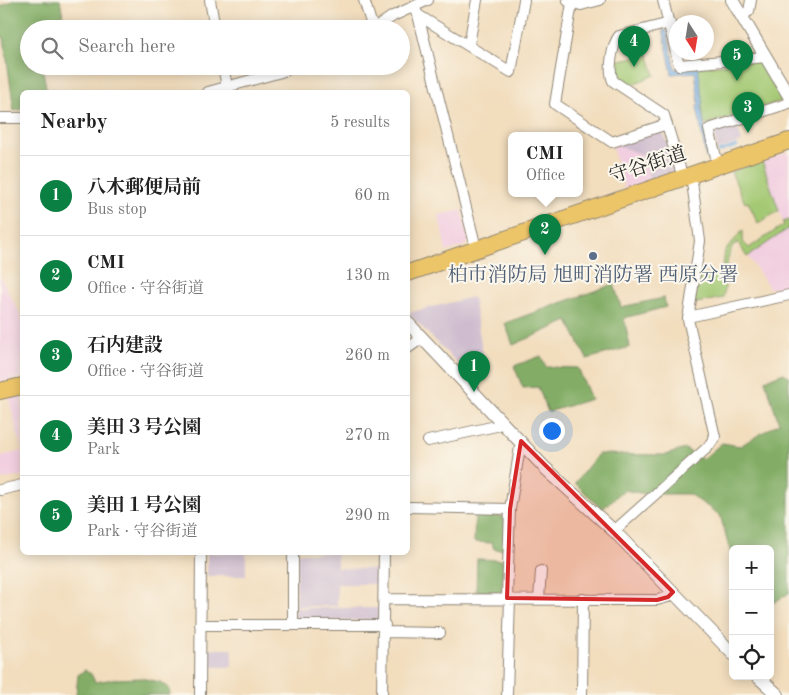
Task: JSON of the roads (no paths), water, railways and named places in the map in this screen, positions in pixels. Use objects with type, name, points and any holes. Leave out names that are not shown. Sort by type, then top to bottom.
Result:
[{"type":"main road","name":"守谷街道","points":[[410,272],[789,141]]},
{"type":"main road","points":[[0,392],[20,387]]},
{"type":"street","points":[[210,0],[213,20]]},
{"type":"street","points":[[364,0],[371,20]]},
{"type":"street","points":[[387,20],[428,0]]},
{"type":"street","points":[[469,44],[477,0]]},
{"type":"street","points":[[412,8],[511,72],[524,0]]},
{"type":"street","points":[[600,0],[580,5],[569,1],[555,104],[612,142],[667,124]]},
{"type":"street","points":[[663,0],[669,20]]},
{"type":"street","points":[[732,0],[789,96]]},
{"type":"street","points":[[742,16],[749,11],[751,0]]},
{"type":"street","points":[[412,8],[476,248]]},
{"type":"street","points":[[614,531],[708,447],[715,437],[690,335],[688,317],[700,241],[687,176],[664,115],[613,81],[610,74],[615,41],[620,36],[669,23]]},
{"type":"street","points":[[678,60],[679,65],[766,57]]},
{"type":"street","points":[[225,75],[228,90],[272,75]]},
{"type":"street","points":[[718,165],[709,129],[789,103]]},
{"type":"street","points":[[0,118],[20,118]]},
{"type":"street","points":[[688,317],[789,295]]},
{"type":"street","points":[[410,325],[520,441],[579,501],[614,531],[729,650]]},
{"type":"street","points":[[410,347],[422,338]]},
{"type":"street","points":[[428,441],[496,426],[502,422]]},
{"type":"street","points":[[506,694],[510,509],[520,441]]},
{"type":"street","points":[[0,490],[20,485]]},
{"type":"street","points":[[410,507],[510,509]]},
{"type":"street","points":[[200,695],[201,555]]},
{"type":"street","points":[[293,555],[293,625]]},
{"type":"street","points":[[382,695],[385,599],[384,555]]},
{"type":"street","points":[[540,599],[541,572]]},
{"type":"street","points":[[385,599],[657,600],[668,597],[673,592]]},
{"type":"street","points":[[582,695],[583,599]]},
{"type":"street","points":[[200,624],[293,625],[440,633]]},
{"type":"street","points":[[761,680],[778,695]]},
{"type":"water","points":[[663,29],[667,31],[669,40],[669,59]]},
{"type":"water","points":[[669,60],[673,60],[675,69],[698,67],[703,103],[701,107],[710,157],[706,158],[697,106],[699,103],[695,72],[672,74]]},
{"type":"waterway","points":[[718,152],[737,146]]},
{"type":"place","name":"美田３号公園","points":[[634,67]]},
{"type":"place","name":"美田１号公園","points":[[737,81]]},
{"type":"place","name":"石内建設","points":[[748,133]]},
{"type":"place","name":"CMI","points":[[545,255]]},
{"type":"place","name":"柏市消防局 旭町消防署 西原分署","points":[[593,256]]},
{"type":"place","name":"八木郵便局前","points":[[474,392]]}]
